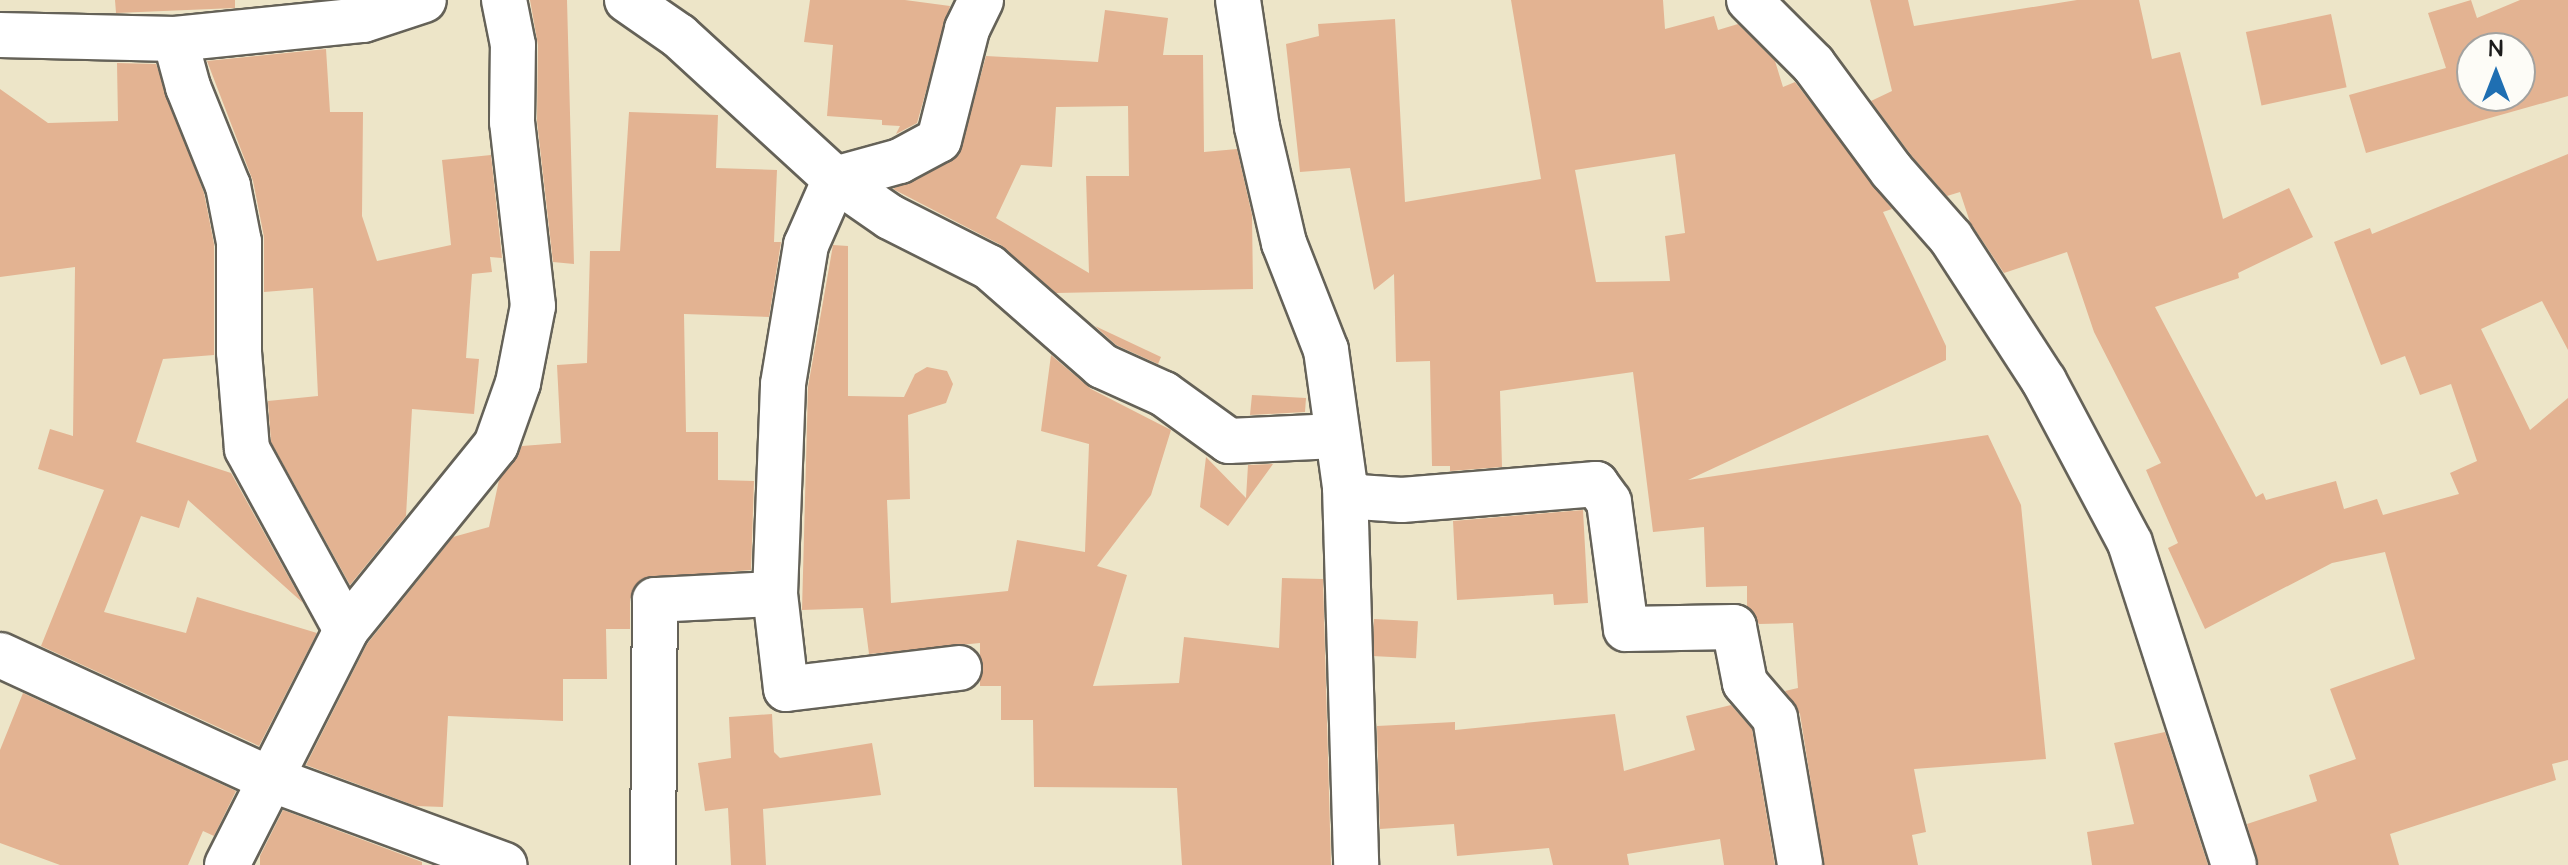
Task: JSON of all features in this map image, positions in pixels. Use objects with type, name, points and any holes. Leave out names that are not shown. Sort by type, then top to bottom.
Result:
[{"type":"street","points":[[0,35],[175,39],[363,20],[424,0]]},
{"type":"street","points":[[227,865],[268,778],[346,630],[496,445],[518,383],[533,306],[512,122],[513,45],[504,0]]},
{"type":"street","points":[[627,0],[679,36],[835,179],[890,217],[989,267],[1102,366],[1164,394],[1229,441],[1336,436]]},
{"type":"street","points":[[835,179],[900,161],[939,140],[967,29],[981,0]]},
{"type":"street","points":[[1238,0],[1257,127],[1284,243],[1326,350],[1345,487],[1356,865]]},
{"type":"street","points":[[1749,0],[1813,64],[1892,171],[1951,238],[2044,381],[2130,543],[2234,865]]},
{"type":"street","points":[[175,39],[188,87],[228,186],[239,242],[239,352],[247,449],[346,630]]},
{"type":"street","points":[[835,179],[806,245],[783,384],[775,594],[786,689],[959,668]]},
{"type":"street","points":[[1345,487],[1358,497],[1402,500],[1596,484],[1609,502],[1626,629],[1734,627],[1745,683],[1775,718],[1800,865]]},
{"type":"street","points":[[653,865],[655,600],[775,594]]},
{"type":"street","points":[[0,655],[268,778],[504,865]]},
{"type":"building","points":[[115,0],[235,0],[235,8],[116,13]]},
{"type":"building","points":[[530,0],[567,0],[574,264],[553,262],[537,121],[538,45]]},
{"type":"building","points":[[810,0],[905,0],[950,6],[917,123],[896,134],[900,126],[882,125],[882,120],[827,116],[833,45],[804,42]]},
{"type":"building","points":[[1511,0],[1663,0],[1665,29],[1714,16],[1718,30],[1738,24],[1775,61],[1783,87],[1795,82],[1892,209],[1883,212],[1946,346],[1946,360],[1688,480],[1988,435],[2021,505],[2046,759],[1914,769],[1926,832],[1912,835],[1918,865],[1824,865],[1800,714],[1785,691],[1798,688],[1793,623],[1759,624],[1747,606],[1747,586],[1706,587],[1704,527],[1653,532],[1633,372],[1500,391],[1502,467],[1450,471],[1450,466],[1432,466],[1430,361],[1396,362],[1394,274],[1374,290],[1350,168],[1300,172],[1286,44],[1319,36],[1318,24],[1395,19],[1405,202],[1541,179]],"holes":[[[1675,154],[1685,233],[1665,236],[1670,281],[1596,282],[1575,170]]]},
{"type":"building","points":[[1870,0],[1908,0],[1914,26],[2077,0],[2139,0],[2152,59],[2180,52],[2223,219],[2289,188],[2313,237],[2238,273],[2239,278],[2155,307],[2256,497],[2263,493],[2266,500],[2336,481],[2344,509],[2377,499],[2383,515],[2459,494],[2450,473],[2477,461],[2451,384],[2420,395],[2405,356],[2381,365],[2334,242],[2370,228],[2372,234],[2568,154],[2568,350],[2542,301],[2481,329],[2530,430],[2568,398],[2568,760],[2552,764],[2556,780],[2390,834],[2399,865],[2258,865],[2247,824],[2317,801],[2309,775],[2356,759],[2330,689],[2415,659],[2385,552],[2332,563],[2205,629],[2168,548],[2178,543],[2146,470],[2161,463],[2094,332],[2067,252],[2004,273],[1970,222],[1960,192],[1947,196],[1911,155],[1871,101],[1892,91]]},
{"type":"building","points":[[2471,0],[2477,18],[2520,0],[2568,0],[2568,96],[2536,105],[2536,32],[2456,32],[2456,112],[2511,112],[2366,153],[2349,95],[2446,68],[2428,13]]},
{"type":"building","points":[[1105,10],[1168,18],[1163,55],[1203,55],[1204,152],[1237,149],[1252,215],[1253,289],[1056,293],[1001,245],[893,189],[959,155],[986,56],[1098,62]],"holes":[[[1128,106],[1129,176],[1086,176],[1089,273],[996,218],[1021,165],[1052,167],[1056,107]]]},
{"type":"building","points":[[2331,14],[2347,87],[2261,105],[2246,32]]},
{"type":"building","points":[[326,49],[330,112],[363,112],[362,216],[377,261],[451,245],[442,160],[491,155],[502,258],[490,257],[492,272],[472,274],[466,358],[479,359],[474,414],[412,409],[406,516],[350,585],[271,442],[268,401],[318,396],[313,288],[264,292],[264,237],[253,181],[207,61]]},
{"type":"building","points":[[117,63],[156,64],[204,193],[214,244],[214,355],[163,359],[136,442],[231,473],[303,603],[188,500],[179,528],[141,516],[104,612],[186,633],[197,597],[317,633],[259,746],[41,646],[104,490],[38,469],[50,429],[73,436],[75,267],[0,277],[0,89],[48,123],[118,121]]},
{"type":"building","points":[[629,112],[718,115],[716,168],[777,170],[774,242],[781,242],[769,317],[684,314],[686,432],[718,432],[718,480],[754,481],[751,570],[641,579],[630,599],[630,629],[606,629],[607,679],[563,679],[563,721],[448,716],[443,807],[416,806],[306,765],[367,644],[453,537],[489,527],[499,480],[522,446],[561,443],[557,365],[587,363],[590,251],[620,251]]},
{"type":"building","points":[[833,245],[848,246],[848,396],[904,397],[915,374],[927,367],[947,371],[953,384],[946,403],[908,415],[910,499],[887,500],[891,603],[1008,591],[1017,540],[1085,552],[1089,444],[1041,431],[1051,355],[1091,389],[1171,430],[1151,495],[1097,566],[1127,575],[1093,686],[1179,683],[1184,637],[1279,648],[1282,578],[1323,579],[1331,865],[1182,865],[1177,788],[1034,787],[1033,720],[1001,720],[1001,686],[980,686],[980,643],[869,654],[863,608],[802,610],[808,387]]},
{"type":"building","points":[[1095,326],[1161,357],[1158,364],[1116,345]]},
{"type":"building","points":[[1252,395],[1306,398],[1305,412],[1250,415]]},
{"type":"building","points":[[1206,457],[1246,498],[1248,465],[1273,464],[1228,526],[1200,507]]},
{"type":"building","points":[[1583,510],[1588,603],[1554,605],[1553,594],[1457,600],[1453,521]]},
{"type":"building","points":[[1374,619],[1418,621],[1416,658],[1372,656]]},
{"type":"building","points":[[23,693],[236,791],[214,836],[203,831],[188,865],[60,865],[0,843],[0,750]]},
{"type":"building","points":[[1731,705],[1752,729],[1775,865],[1724,865],[1720,839],[1627,854],[1629,865],[1553,865],[1549,848],[1457,856],[1454,824],[1380,829],[1377,726],[1455,722],[1455,730],[1615,714],[1624,771],[1695,750],[1686,716]]},
{"type":"building","points":[[772,714],[774,752],[780,758],[872,743],[881,795],[763,809],[766,865],[731,865],[728,808],[705,811],[698,763],[731,758],[729,717]]},
{"type":"building","points":[[2165,732],[2208,865],[2092,865],[2087,832],[2134,824],[2114,743]]},
{"type":"building","points":[[283,810],[422,862],[422,865],[260,865],[260,856]]}]
